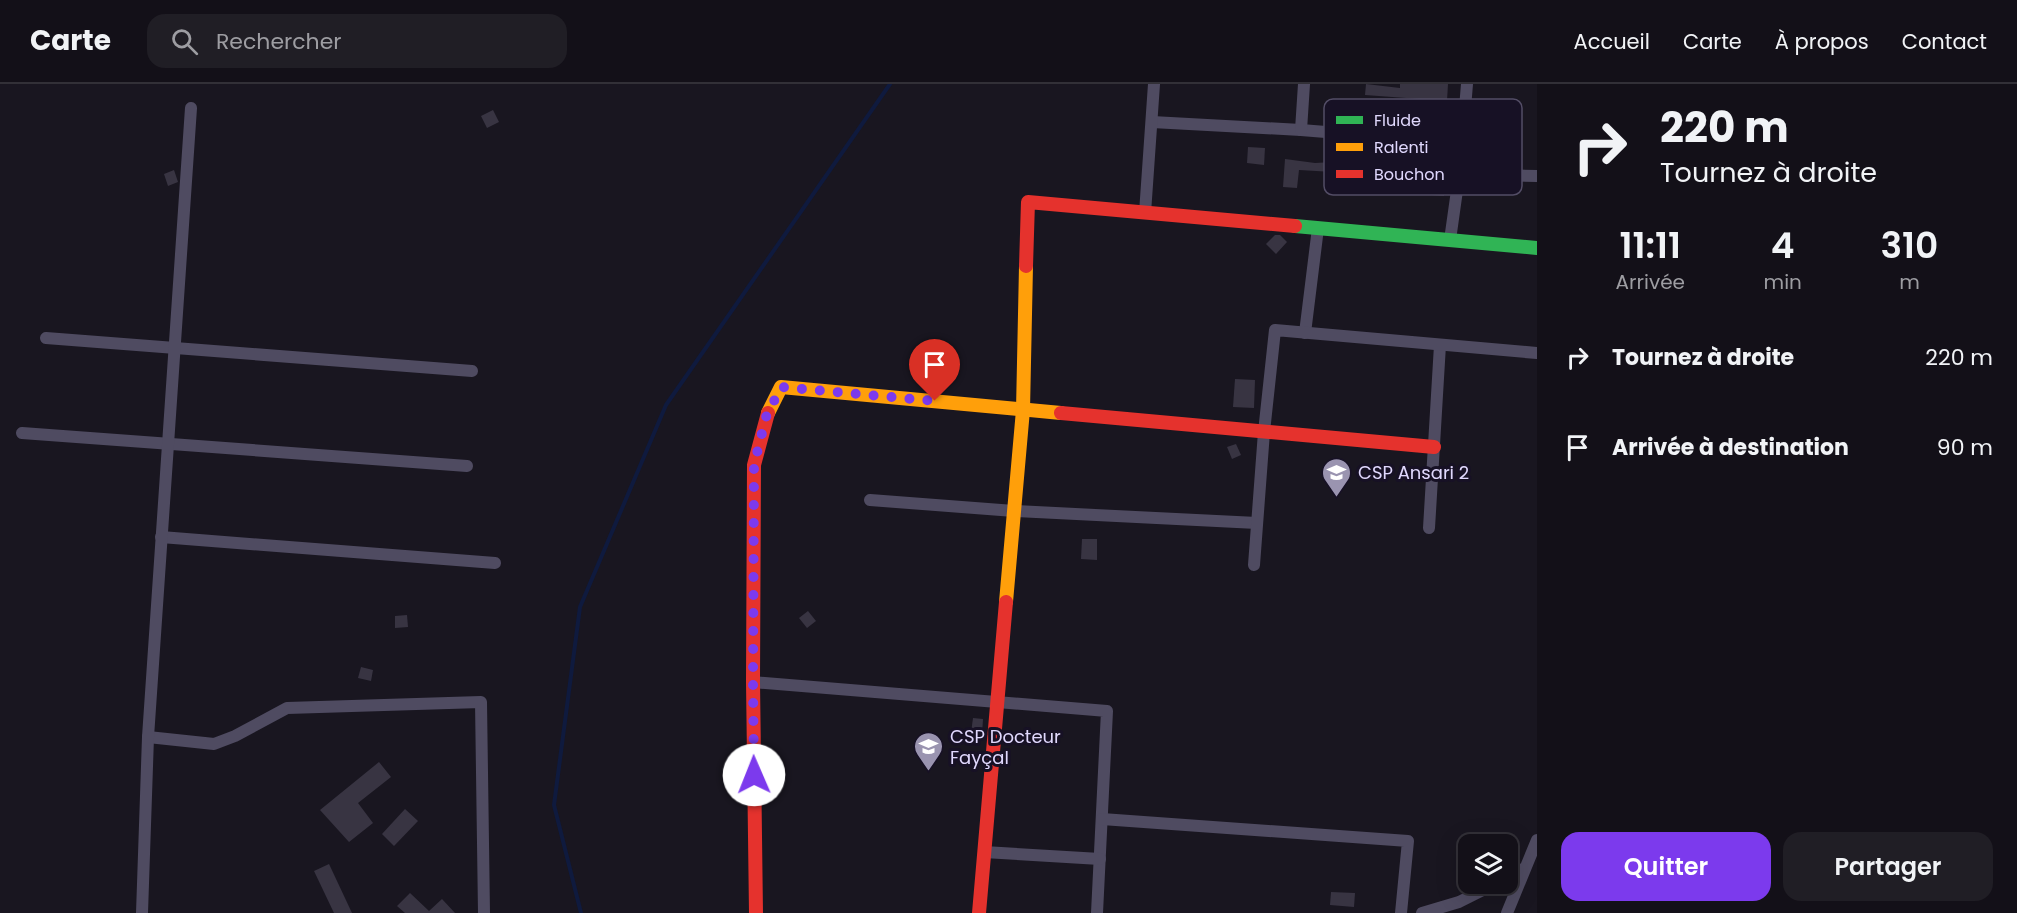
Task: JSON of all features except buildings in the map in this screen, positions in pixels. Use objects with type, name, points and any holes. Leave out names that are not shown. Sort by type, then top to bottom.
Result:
[{"type":"street","points":[[1145,213],[1154,84]]},
{"type":"street","points":[[1301,130],[1304,84]]},
{"type":"street","points":[[1466,99],[1467,84]]},
{"type":"street","points":[[142,913],[148,737],[191,108]]},
{"type":"street","points":[[1152,122],[1324,132]]},
{"type":"street","points":[[1522,176],[1537,176]]},
{"type":"street","points":[[1450,240],[1456,195]]},
{"type":"street","points":[[979,913],[1023,410],[1028,202],[1537,248]]},
{"type":"street","points":[[1305,333],[1318,228]]},
{"type":"street","points":[[1254,565],[1264,432],[1275,330],[1537,353]]},
{"type":"street","points":[[46,338],[472,370]]},
{"type":"street","points":[[1429,528],[1440,345]]},
{"type":"street","points":[[756,913],[753,682],[754,465],[766,417],[781,387],[1434,447]]},
{"type":"street","points":[[22,433],[467,466]]},
{"type":"street","points":[[870,500],[1014,511],[1257,523]]},
{"type":"street","points":[[161,537],[495,563]]},
{"type":"street","points":[[753,682],[997,704],[1107,711],[1097,913]]},
{"type":"street","points":[[148,737],[214,744],[244,732],[287,708],[481,702],[484,913]]},
{"type":"street","points":[[1102,819],[1408,841],[1401,913]]},
{"type":"street","points":[[1507,913],[1537,840]]},
{"type":"street","points":[[984,852],[1100,859]]},
{"type":"street","points":[[1518,872],[1525,868]]},
{"type":"street","points":[[1422,913],[1459,902],[1475,894]]},
{"type":"waterway","points":[[581,913],[554,805],[580,607],[666,405],[890,84]]},
{"type":"traffic: fast","points":[[1295,226],[1537,248]]},
{"type":"traffic: slow","points":[[1006,602],[1023,410],[1026,266]]},
{"type":"traffic: slow","points":[[768,413],[781,387],[1061,413]]},
{"type":"traffic: jam","points":[[1026,266],[1028,202],[1295,226]]},
{"type":"traffic: jam","points":[[756,913],[753,682],[754,465],[768,413]]},
{"type":"traffic: jam","points":[[1061,413],[1434,447]]},
{"type":"traffic: jam","points":[[979,913],[1006,602]]},
{"type":"place","name":"CSP Ansari 2","points":[[1337,498]]},
{"type":"place","name":"CSP Docteur Fayçal","points":[[929,772]]},
{"type":"route","points":[[754,775],[754,465],[766,417],[781,387],[935,401]]}]
